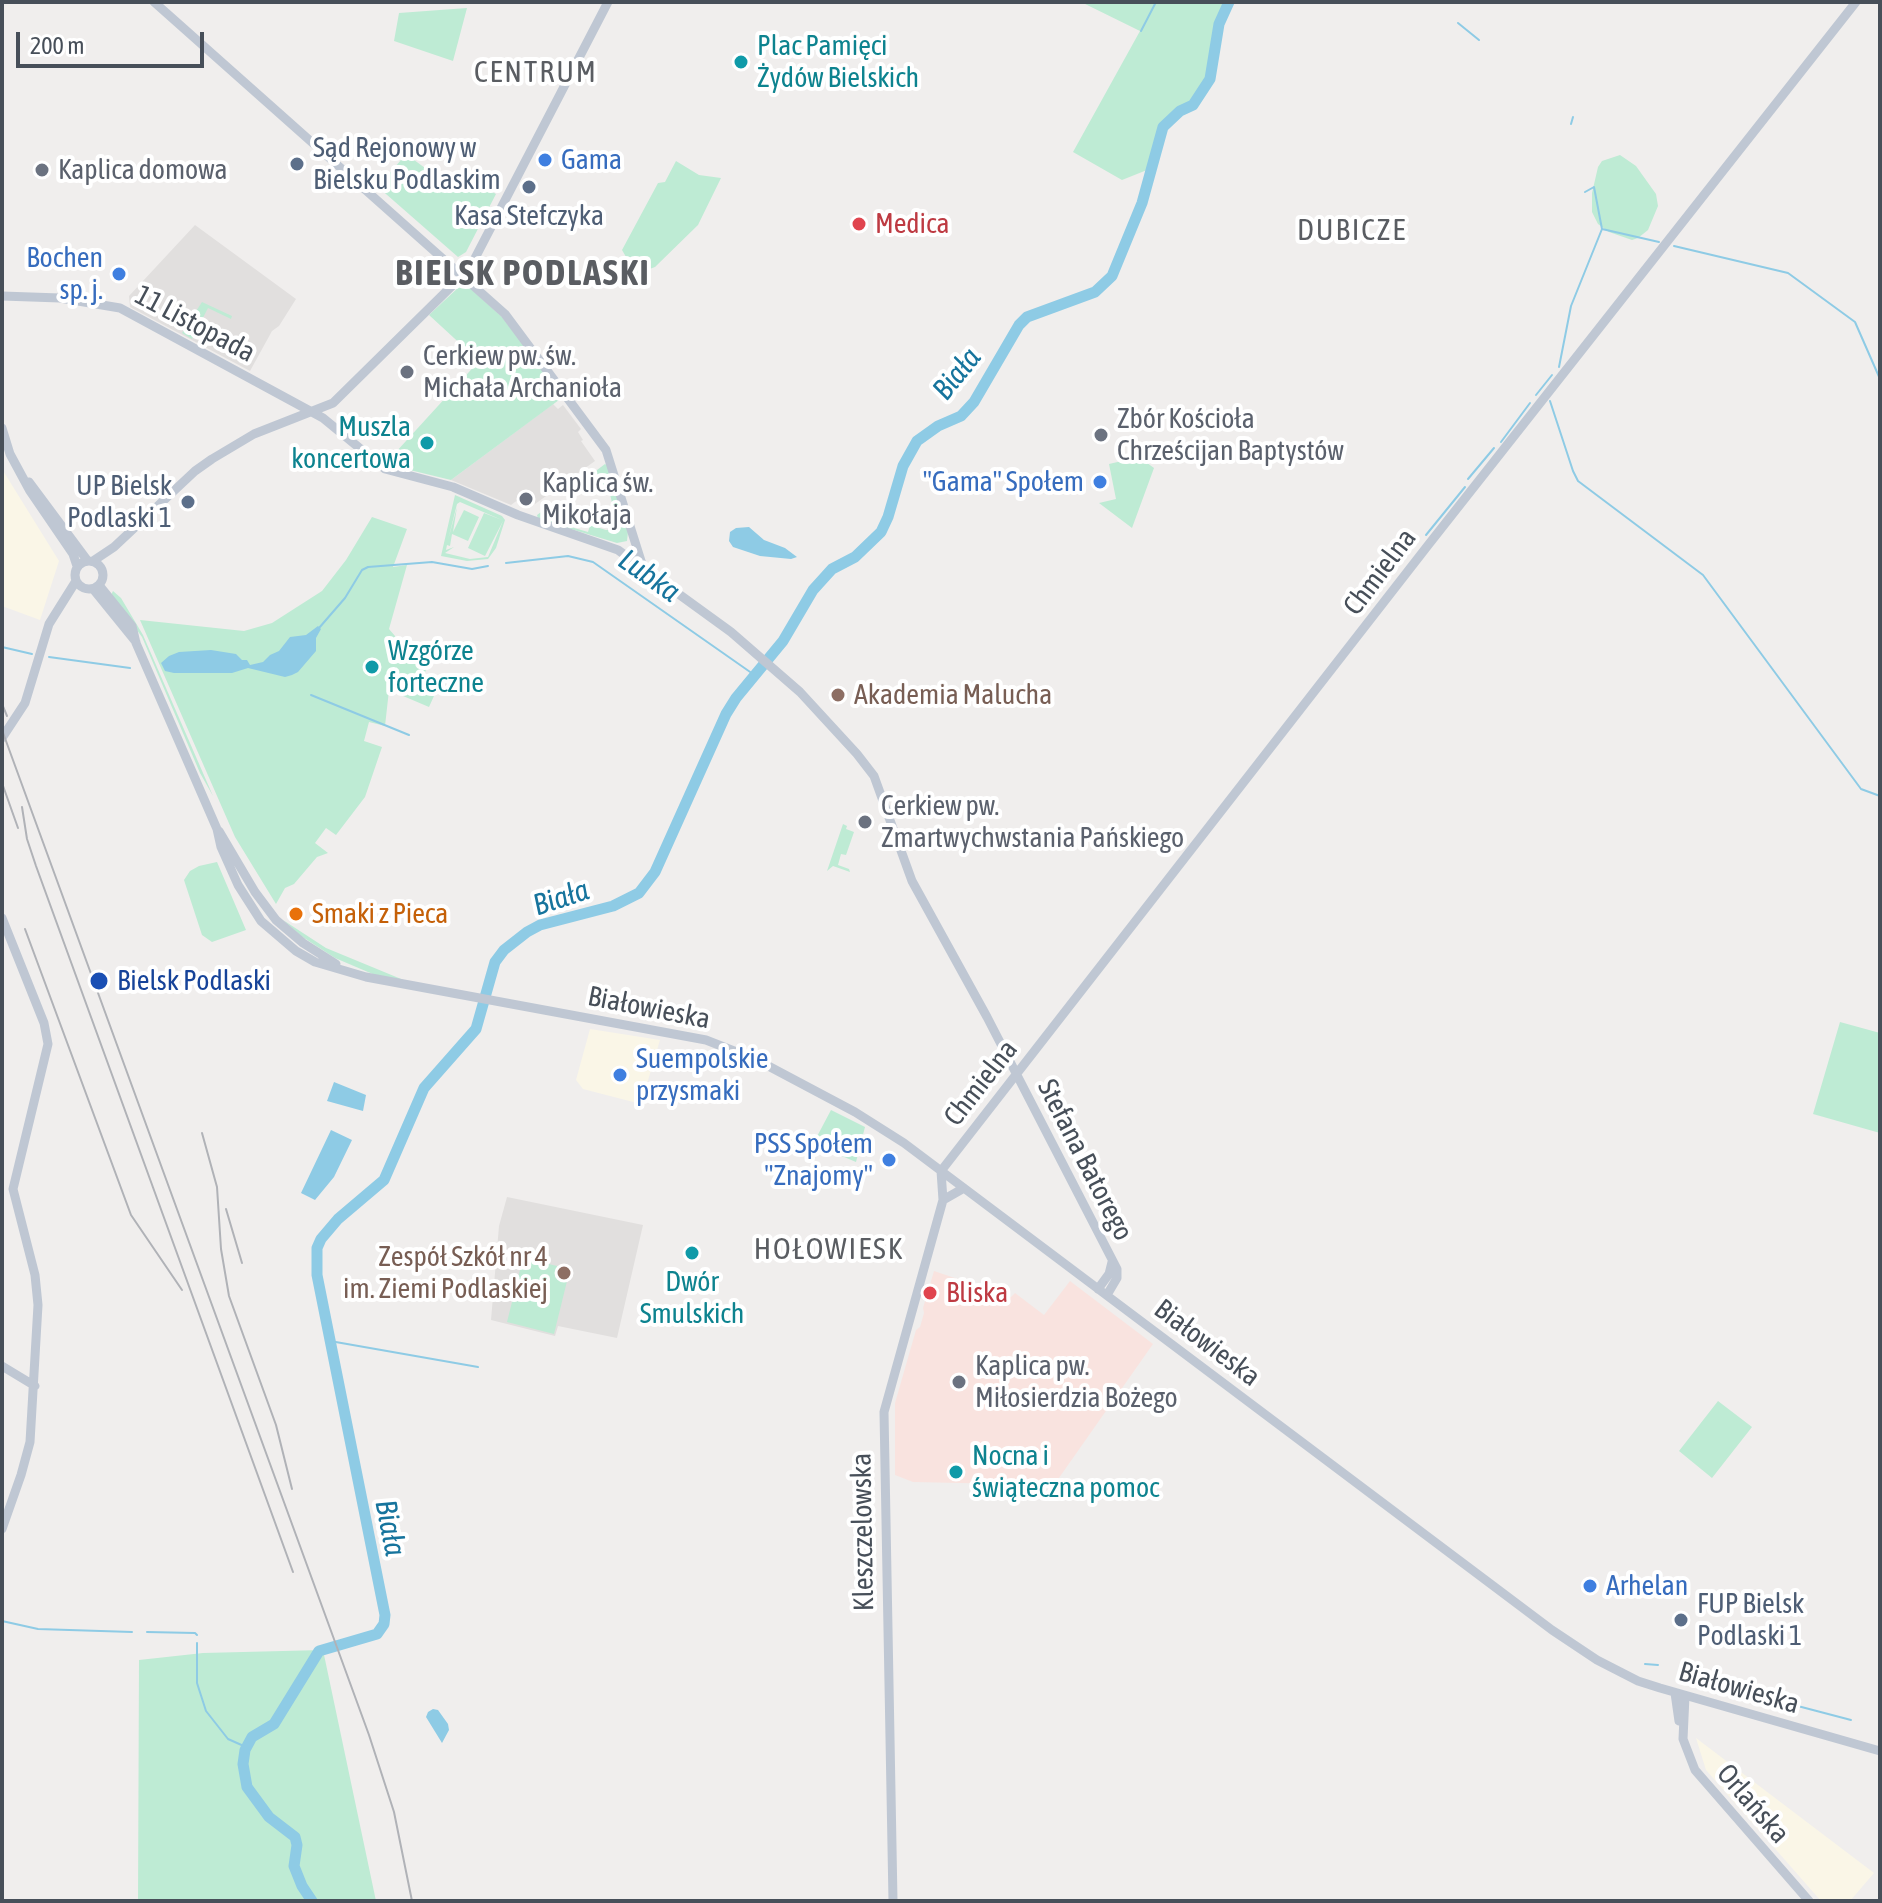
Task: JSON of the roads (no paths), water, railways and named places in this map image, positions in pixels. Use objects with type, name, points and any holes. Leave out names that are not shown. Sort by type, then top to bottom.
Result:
[{"type":"main road","points":[[154,2],[505,314],[603,444],[642,564]]},
{"type":"main road","points":[[88,586],[74,575],[114,547],[195,471],[254,434],[339,399],[463,275],[473,262],[608,2]]},
{"type":"main road","name":"Chmielna","points":[[941,1171],[1856,2]]},
{"type":"main road","name":"11 Listopada","points":[[2,296],[53,298],[120,308],[312,412],[385,469],[453,487],[518,515],[618,550],[642,564]]},
{"type":"main road","points":[[2,428],[10,454],[24,476],[103,577],[57,611],[49,624],[30,689],[17,718],[2,738]]},
{"type":"main road","points":[[618,550],[633,539]]},
{"type":"main road","name":"Stefana Batorego","points":[[642,564],[776,670],[809,702],[874,776],[912,881],[1118,1273],[1102,1292]]},
{"type":"main road","name":"Białowieska","points":[[88,586],[136,643],[238,885],[261,921],[296,951],[315,962],[399,984],[666,1032],[731,1048],[855,1112],[941,1171],[1552,1630],[1616,1671],[1680,1694],[1880,1751]]},
{"type":"main road","points":[[2,918],[47,1034],[47,1055],[13,1189],[37,1290],[35,1386],[30,1442],[2,1529]]},
{"type":"main road","name":"Kleszczelowska","points":[[893,1901],[884,1412],[943,1200],[941,1171]]},
{"type":"main road","points":[[943,1200],[964,1188]]},
{"type":"main road","points":[[2,1366],[35,1386]]},
{"type":"main road","name":"Orlańska","points":[[1680,1694],[1685,1748],[1695,1770],[1809,1901]]},
{"type":"water","points":[[749,527],[764,540],[785,548],[797,557],[760,556],[733,547],[729,541],[730,532]]},
{"type":"water","points":[[318,626],[321,629],[316,638],[316,651],[298,672],[285,677],[248,668],[232,673],[174,673],[165,671],[161,663],[179,652],[211,650],[236,654],[250,665],[263,662],[279,651],[290,637],[306,635]]},
{"type":"water","points":[[334,1082],[366,1095],[363,1111],[327,1101]]},
{"type":"water","points":[[331,1130],[352,1140],[334,1177],[315,1200],[301,1193]]},
{"type":"water","points":[[433,1709],[438,1710],[448,1724],[449,1730],[442,1743],[426,1717]]},
{"type":"waterway","points":[[1141,31],[1156,2]]},
{"type":"waterway","name":"Biała","points":[[312,1901],[294,1866],[295,1837],[269,1817],[247,1787],[243,1764],[245,1750],[252,1737],[274,1724],[319,1651],[377,1634],[384,1624],[385,1615],[317,1275],[317,1248],[321,1239],[338,1219],[384,1180],[424,1088],[476,1029],[495,962],[504,950],[540,925],[613,906],[639,893],[655,872],[726,714],[783,641],[813,590],[832,569],[855,557],[881,532],[903,466],[917,441],[938,426],[961,416],[974,402],[1019,325],[1027,317],[1095,292],[1112,276],[1142,203],[1163,127],[1180,111],[1193,105],[1210,79],[1219,24],[1229,2]]},
{"type":"waterway","points":[[1458,23],[1479,40]]},
{"type":"waterway","points":[[1571,124],[1573,117]]},
{"type":"waterway","points":[[1559,367],[1571,306],[1602,229],[1594,187],[1585,192]]},
{"type":"waterway","points":[[1602,229],[1659,242]]},
{"type":"waterway","points":[[1674,246],[1788,273],[1855,322],[1880,379]]},
{"type":"waterway","points":[[1536,395],[1552,375]]},
{"type":"waterway","points":[[1550,401],[1578,481],[1703,575],[1861,789],[1880,796]]},
{"type":"waterway","points":[[1501,442],[1530,403]]},
{"type":"waterway","points":[[1468,479],[1494,448]]},
{"type":"waterway","points":[[1426,535],[1465,487]]},
{"type":"waterway","name":"Lubka","points":[[506,563],[568,556],[593,562],[753,674]]},
{"type":"waterway","name":"Lubka","points":[[319,628],[345,598],[362,570],[368,567],[432,562],[472,569],[488,566]]},
{"type":"waterway","name":"Lubka","points":[[2,647],[32,654]]},
{"type":"waterway","name":"Lubka","points":[[49,657],[130,668]]},
{"type":"waterway","points":[[311,695],[409,735]]},
{"type":"waterway","points":[[330,1341],[478,1367]]},
{"type":"waterway","points":[[2,1621],[38,1629],[132,1632]]},
{"type":"waterway","points":[[147,1632],[197,1635]]},
{"type":"waterway","points":[[197,1643],[197,1683],[206,1711],[228,1739],[246,1747]]},
{"type":"waterway","points":[[1645,1664],[1658,1665]]},
{"type":"waterway","points":[[1691,1678],[1851,1720]]},
{"type":"railway","points":[[2,704],[7,716]]},
{"type":"railway","points":[[2,730],[369,1735],[394,1812],[412,1901]]},
{"type":"railway","points":[[2,783],[18,828]]},
{"type":"railway","points":[[22,807],[27,839],[36,866],[293,1572]]},
{"type":"railway","points":[[25,929],[131,1215],[182,1290]]},
{"type":"railway","points":[[202,1133],[217,1187],[221,1249],[229,1296],[276,1425],[292,1489]]},
{"type":"railway","points":[[226,1209],[242,1263]]},
{"type":"place","name":"Plac Pamięci Żydów Bielskich","points":[[741,62]]},
{"type":"place","name":"Gama","points":[[545,160]]},
{"type":"place","name":"Sąd Rejonowy w Bielsku Podlaskim","points":[[297,164]]},
{"type":"place","name":"Kaplica domowa","points":[[42,170]]},
{"type":"place","name":"Kasa Stefczyka","points":[[529,187]]},
{"type":"place","name":"Medica","points":[[859,224]]},
{"type":"place","name":"Bochen sp. j.","points":[[119,274]]},
{"type":"place","name":"Cerkiew pw. św. Michała Archanioła","points":[[407,372]]},
{"type":"place","name":"Zbór Kościoła Chrześcijan Baptystów","points":[[1101,435]]},
{"type":"place","name":"Muszla koncertowa","points":[[427,443]]},
{"type":"place","name":"\"Gama\" Społem","points":[[1100,482]]},
{"type":"place","name":"Kaplica św. Mikołaja","points":[[526,499]]},
{"type":"place","name":"UP Bielsk Podlaski 1","points":[[188,502]]},
{"type":"place","name":"Wzgórze forteczne","points":[[372,667]]},
{"type":"place","name":"Akademia Malucha","points":[[838,695]]},
{"type":"place","name":"Cerkiew pw. Zmartwychwstania Pańskiego","points":[[865,822]]},
{"type":"place","name":"Smaki z Pieca","points":[[296,914]]},
{"type":"place","name":"Bielsk Podlaski","points":[[99,981]]},
{"type":"place","name":"Suempolskie przysmaki","points":[[620,1075]]},
{"type":"place","name":"PSS Społem \"Znajomy\"","points":[[889,1160]]},
{"type":"place","name":"Dwór Smulskich","points":[[692,1253]]},
{"type":"place","name":"Zespół Szkół nr 4 im. Ziemi Podlaskiej","points":[[564,1273]]},
{"type":"place","name":"Bliska","points":[[930,1293]]},
{"type":"place","name":"Kaplica pw. Miłosierdzia Bożego","points":[[959,1382]]},
{"type":"place","name":"Nocna i świąteczna pomoc","points":[[956,1472]]},
{"type":"place","name":"Arhelan","points":[[1590,1586]]},
{"type":"place","name":"FUP Bielsk Podlaski 1","points":[[1681,1620]]},
{"type":"district","name":"CENTRUM","points":[[536,73]]},
{"type":"district","name":"DUBICZE","points":[[1352,231]]},
{"type":"district","name":"BIELSK PODLASKI","points":[[523,274]]},
{"type":"district","name":"HOŁOWIESK","points":[[829,1250]]}]
